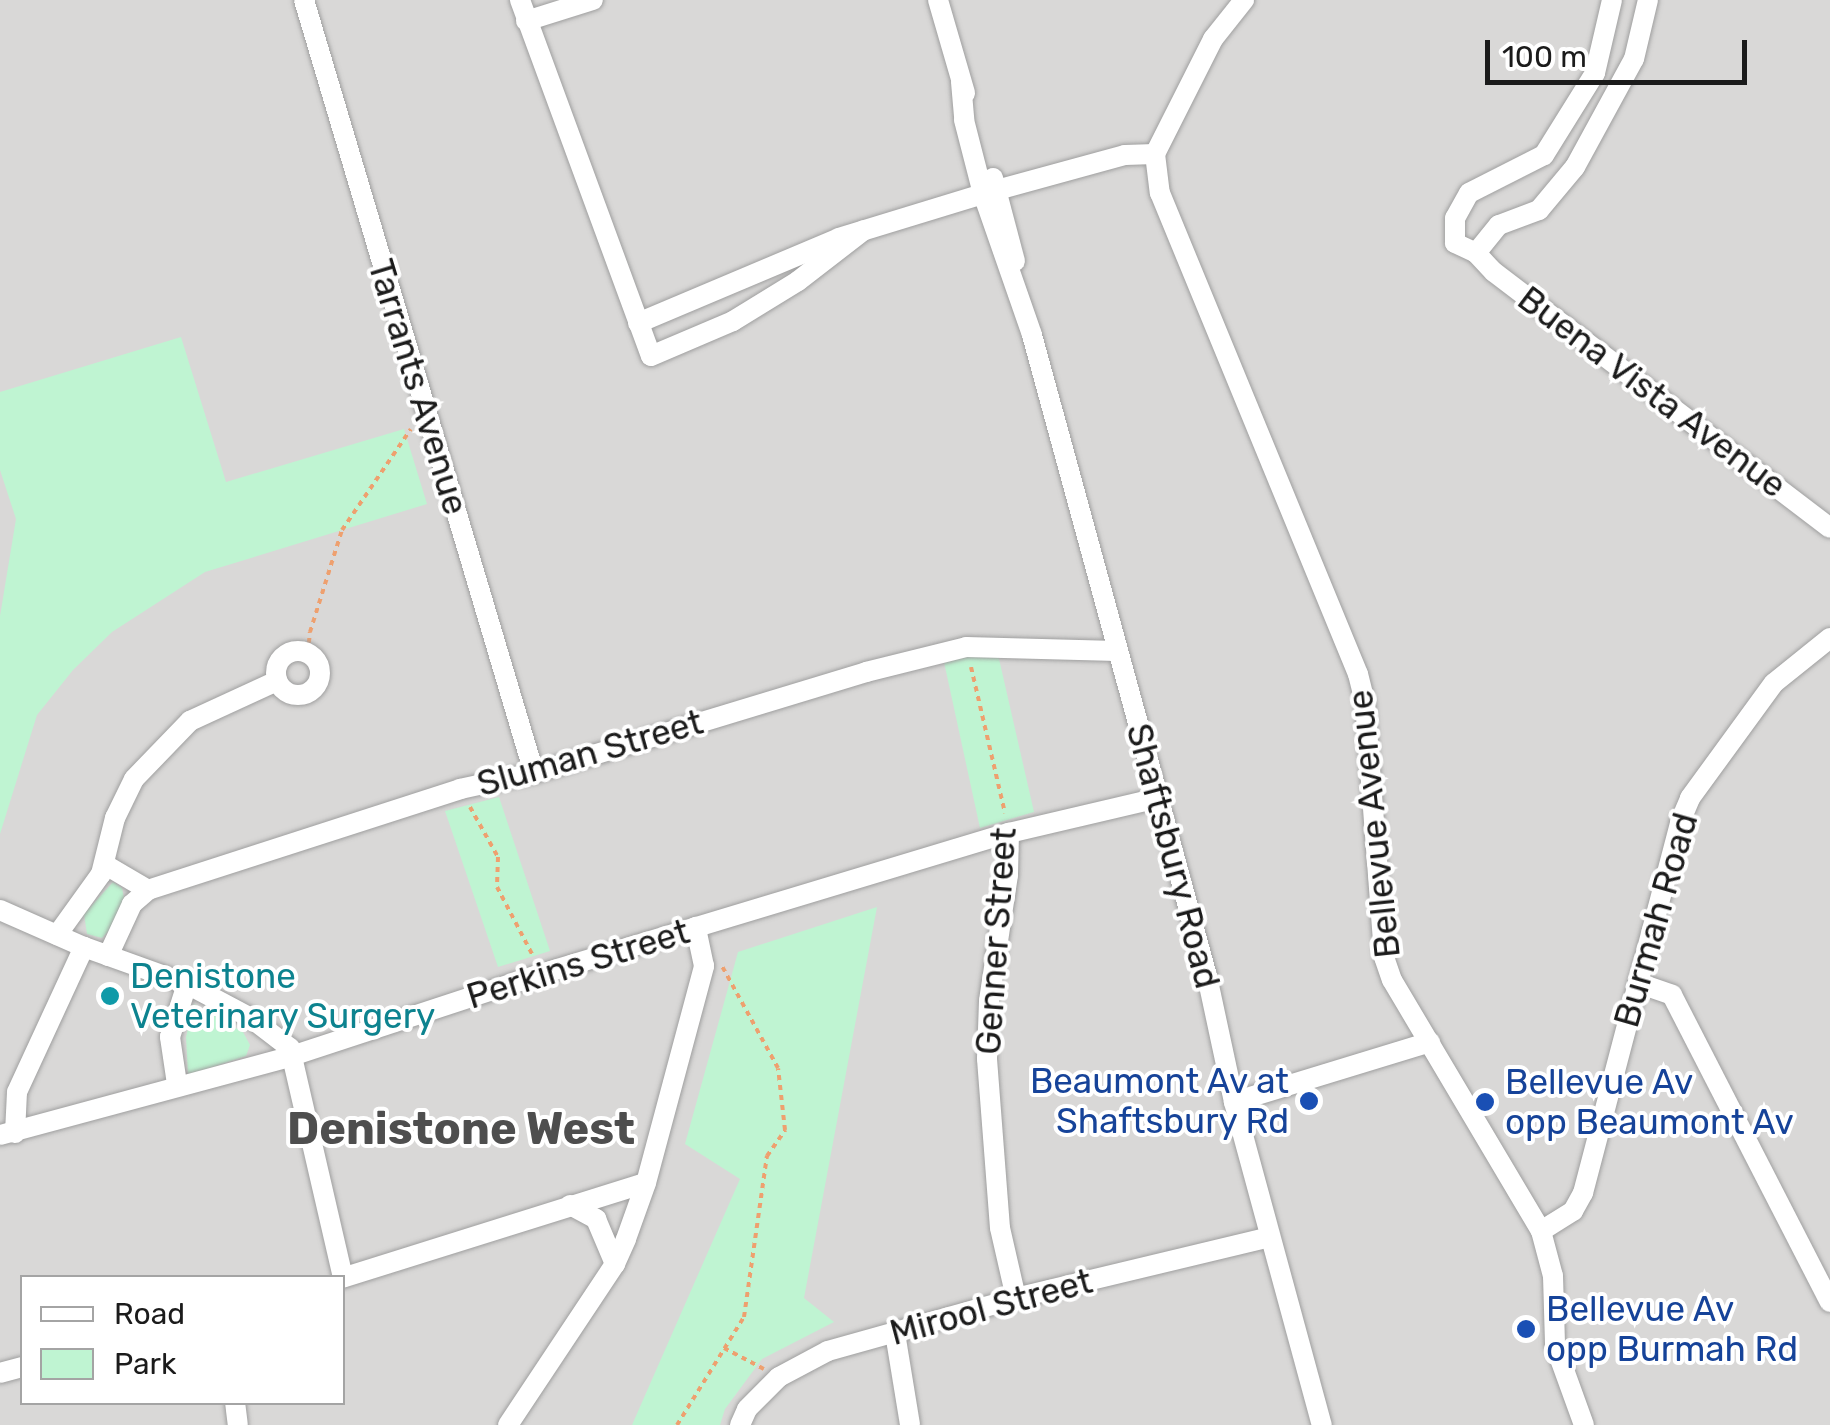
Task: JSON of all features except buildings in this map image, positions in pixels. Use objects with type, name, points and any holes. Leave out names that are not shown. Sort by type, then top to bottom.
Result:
[{"type":"street","name":"Tarrants Avenue","points":[[304,0],[534,773]]},
{"type":"street","points":[[520,0],[651,356],[733,322],[864,230]]},
{"type":"street","points":[[526,21],[593,0]]},
{"type":"street","name":"Shaftsbury Road","points":[[938,0],[961,82],[964,120],[990,192],[1000,251],[1018,288],[1207,976],[1234,1102],[1322,1425]]},
{"type":"street","points":[[638,323],[864,230],[1125,155],[1155,154],[1212,39],[1244,0]]},
{"type":"street","name":"Buena Vista Avenue","points":[[1612,0],[1595,74],[1544,156],[1488,179],[1468,193],[1456,218],[1456,243],[1476,254],[1494,272],[1830,528]]},
{"type":"street","points":[[1476,254],[1500,224],[1539,210],[1575,167],[1634,59],[1648,0]]},
{"type":"street","name":"Bellevue Avenue","points":[[1155,154],[1160,193],[1358,674],[1365,702],[1384,958],[1392,980],[1541,1230],[1553,1276],[1555,1345],[1584,1425]]},
{"type":"street","name":"Burmah Road","points":[[1541,1230],[1573,1211],[1582,1192],[1690,798],[1774,683],[1830,638]]},
{"type":"street","name":"Sluman Street","points":[[148,890],[460,790],[534,773],[866,672],[966,647],[1117,651]]},
{"type":"street","points":[[287,653],[308,653],[320,669],[316,687],[299,695],[282,688],[277,681],[280,660],[287,653]]},
{"type":"street","points":[[56,935],[104,864],[115,818],[134,778],[177,731],[206,711],[277,681]]},
{"type":"street","name":"Perkins Street","points":[[8,1134],[178,1084],[292,1056],[541,974],[1009,832],[1158,798]]},
{"type":"street","name":"Genner Street","points":[[1009,832],[1008,875],[989,1001],[988,1059],[1000,1228],[1016,1298]]},
{"type":"street","points":[[104,864],[148,890],[132,904],[108,956]]},
{"type":"street","points":[[0,910],[84,947],[187,984],[251,1018],[290,1048],[342,1275]]},
{"type":"street","points":[[508,1425],[615,1264],[646,1183],[704,966],[696,928]]},
{"type":"street","points":[[8,1134],[17,1092],[84,947]]},
{"type":"street","points":[[178,1084],[170,1037],[187,984]]},
{"type":"street","points":[[1638,984],[1672,996],[1830,1302]]},
{"type":"street","points":[[1234,1102],[1430,1042]]},
{"type":"street","points":[[345,1277],[646,1183]]},
{"type":"street","points":[[570,1205],[596,1220],[615,1264]]},
{"type":"street","name":"Mirool Street","points":[[740,1425],[746,1409],[779,1377],[828,1351],[1016,1298],[1270,1237]]},
{"type":"street","points":[[896,1333],[910,1425]]},
{"type":"path","points":[[308,653],[310,632],[342,530],[411,430],[428,422]]},
{"type":"path","name":"Genner Street","points":[[966,647],[1009,832]]},
{"type":"path","points":[[460,790],[498,856],[497,887],[541,974]]},
{"type":"path","points":[[677,1425],[744,1316],[767,1156],[785,1130],[778,1068],[716,957]]},
{"type":"path","points":[[724,1348],[779,1377]]},
{"type":"shaded area","points":[[0,0],[1830,0],[1830,1425],[0,1425]]},
{"type":"green space","points":[[181,337],[226,482],[404,429],[427,504],[205,572],[112,632],[73,670],[37,715],[0,834],[0,616],[16,519],[0,470],[0,392]]},
{"type":"green space","points":[[997,650],[1034,812],[980,828],[944,662]]},
{"type":"green space","points":[[499,797],[550,951],[498,967],[445,811]]},
{"type":"green space","points":[[113,882],[122,888],[124,898],[116,923],[102,938],[87,934],[84,914]]},
{"type":"green space","points":[[877,907],[804,1298],[834,1322],[762,1359],[725,1409],[720,1425],[632,1425],[740,1179],[685,1144],[738,952]]},
{"type":"green space","points":[[194,1004],[243,1032],[250,1045],[246,1056],[188,1075],[186,1037]]},
{"type":"place","name":"Denistone Veterinary Surgery","points":[[110,996]]},
{"type":"place","name":"Beaumont Av at Shaftsbury Rd","points":[[1309,1101]]},
{"type":"place","name":"Bellevue Av opp Beaumont Av","points":[[1485,1102]]},
{"type":"place","name":"Bellevue Av opp Burmah Rd","points":[[1526,1329]]},
{"type":"district","name":"Denistone West","points":[[461,1129]]}]
